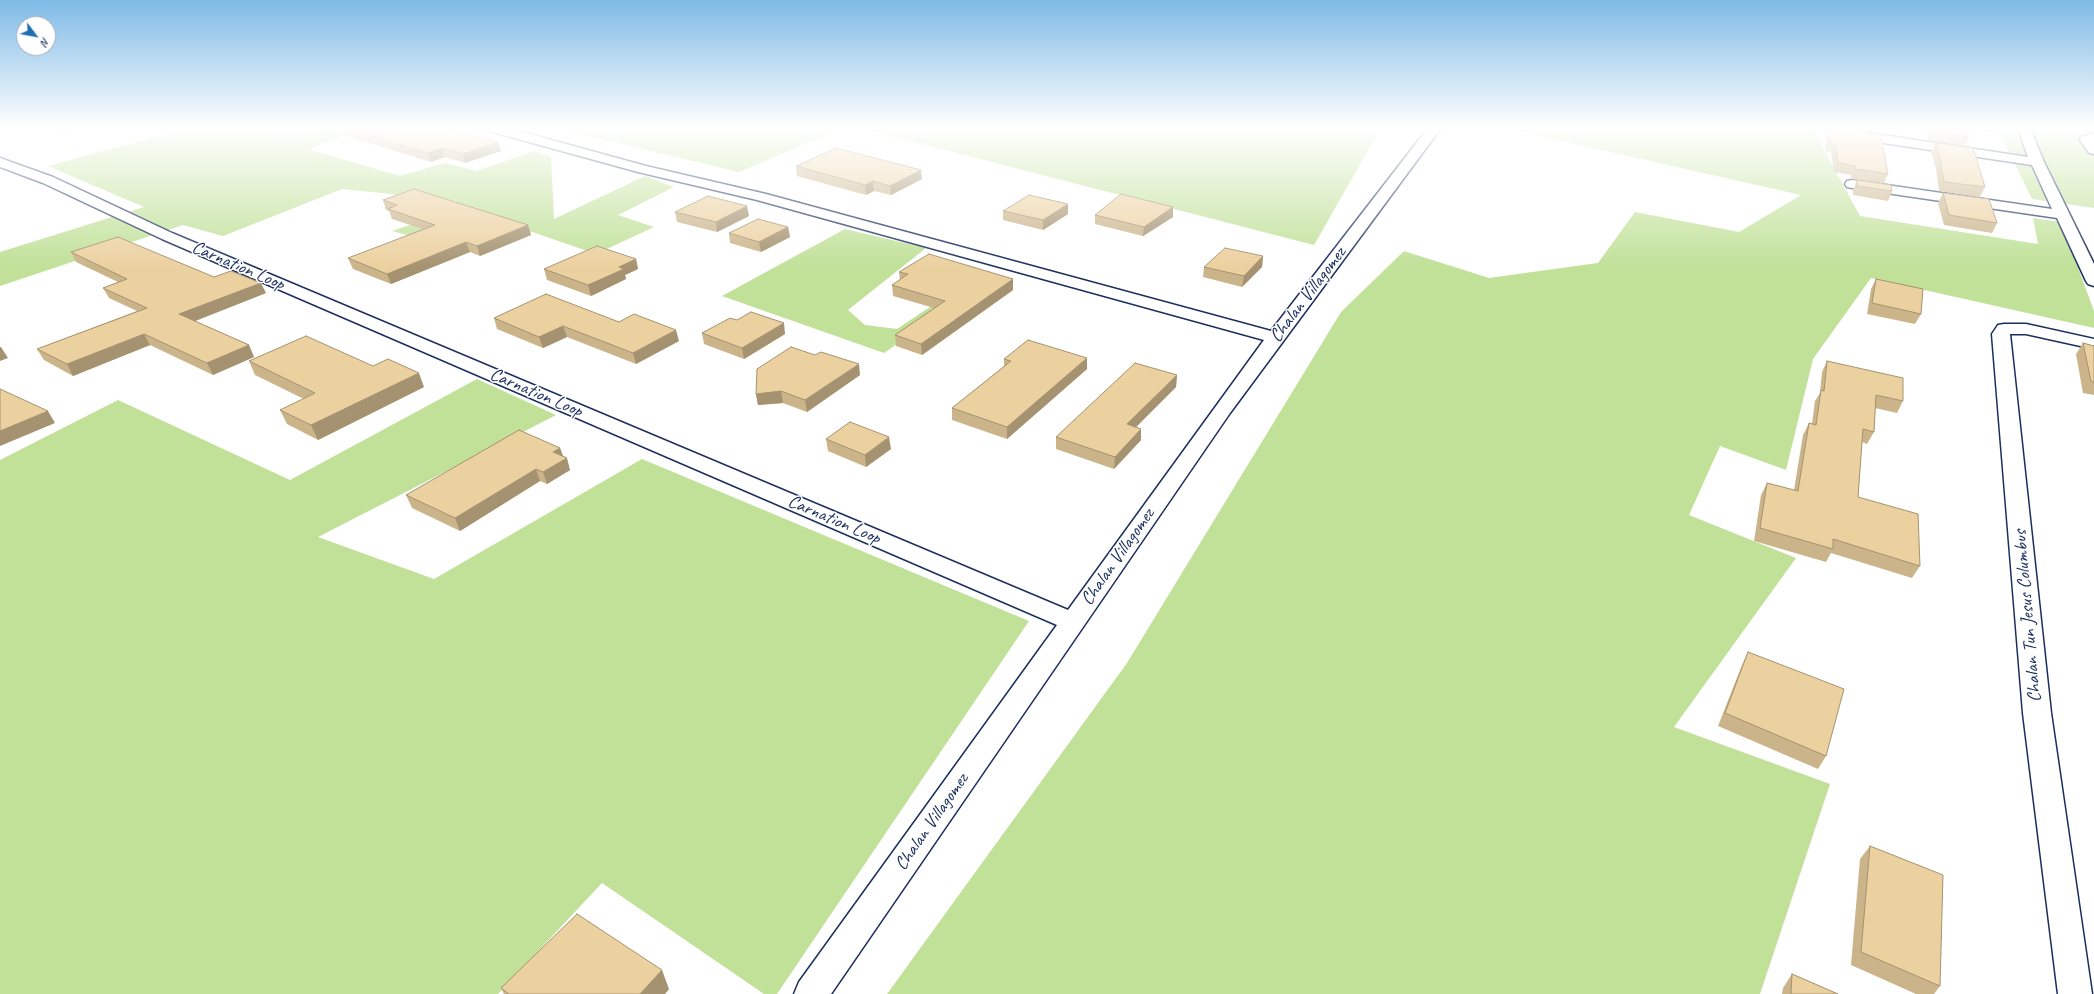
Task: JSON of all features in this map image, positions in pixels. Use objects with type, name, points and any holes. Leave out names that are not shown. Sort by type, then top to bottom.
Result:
[{"type":"street","name":"Carnation Loop","points":[[33,174],[175,239],[1072,622]]},
{"type":"street","points":[[665,174],[761,198],[1275,338]]},
{"type":"street","name":"Chalan Villagomez","points":[[811,994],[1072,622],[1275,338],[1400,174]]},
{"type":"street","points":[[2043,174],[2094,281]]},
{"type":"street","points":[[1852,184],[2063,215]]},
{"type":"street","name":"Chalan Tun Jesus Columbus","points":[[2075,994],[2037,713],[2001,334],[2004,329],[2026,329],[2094,344]]},
{"type":"green space","points":[[68,174],[395,174],[400,176],[406,174],[552,174],[554,219],[645,176],[674,187],[618,215],[654,227],[596,254],[486,216],[422,239],[392,231],[450,211],[457,201],[342,189],[223,236],[183,225],[0,286],[0,252],[144,207]]},
{"type":"green space","points":[[1040,174],[1354,174],[1314,245]]},
{"type":"green space","points":[[1710,174],[1837,174],[1860,216],[2038,244],[2033,218],[2061,222],[2094,311],[2094,328],[1871,278],[1813,359],[1786,470],[1720,446],[1689,515],[1796,558],[1674,727],[1830,784],[1760,994],[887,994],[1127,663],[1341,312],[1404,251],[1489,278],[1598,263],[1635,212],[1739,232],[1801,195]]},
{"type":"green space","points":[[2020,174],[2094,174],[2094,208],[2032,199]]},
{"type":"green space","points":[[845,229],[926,248],[848,310],[865,325],[897,329],[970,280],[983,284],[884,353],[722,296]]},
{"type":"green space","points":[[477,379],[556,415],[318,537],[434,579],[642,459],[1029,621],[777,994],[764,994],[602,883],[498,994],[0,994],[0,460],[118,400],[290,480]]},
{"type":"building","points":[[826,174],[913,174],[890,186],[873,181],[865,185]]},
{"type":"building","points":[[1943,174],[1981,174],[1985,187],[1944,182]]},
{"type":"building","points":[[1857,180],[1891,185],[1892,191],[1857,186]]},
{"type":"building","points":[[414,189],[528,225],[477,246],[466,242],[387,274],[348,258],[435,225],[388,209],[397,205],[383,200]]},
{"type":"building","points":[[1943,193],[1989,199],[1997,223],[1949,215]]},
{"type":"building","points":[[1121,194],[1173,207],[1144,227],[1095,215]]},
{"type":"building","points":[[1029,195],[1068,204],[1043,220],[1003,211]]},
{"type":"building","points":[[708,196],[747,206],[716,222],[675,212]]},
{"type":"building","points":[[758,219],[788,227],[759,242],[729,233]]},
{"type":"building","points":[[118,237],[214,277],[231,271],[261,283],[179,314],[249,345],[207,363],[144,334],[67,364],[37,349],[147,308],[103,288],[127,279],[71,252]]},
{"type":"building","points":[[597,246],[636,259],[619,267],[624,269],[588,285],[544,269]]},
{"type":"building","points":[[1225,248],[1263,256],[1244,276],[1204,267]]},
{"type":"building","points":[[929,254],[1013,279],[921,344],[895,335],[945,301],[892,285],[908,274],[899,272]]},
{"type":"building","points":[[1876,279],[1923,289],[1921,314],[1872,303]]},
{"type":"building","points":[[546,294],[619,322],[634,314],[676,330],[633,353],[563,326],[539,337],[494,318]]},
{"type":"building","points":[[751,312],[784,323],[742,348],[702,333],[730,318],[737,320]]},
{"type":"building","points":[[306,336],[373,366],[388,359],[419,373],[311,425],[280,410],[315,393],[249,361]]},
{"type":"building","points":[[1028,340],[1087,358],[1007,427],[952,408],[1011,361],[1004,359]]},
{"type":"building","points":[[2083,343],[2094,346],[2094,382],[2091,381]]},
{"type":"building","points":[[791,347],[815,355],[821,352],[859,364],[805,400],[781,391],[756,394],[757,369]]},
{"type":"building","points":[[1827,361],[1903,378],[1903,401],[1876,395],[1874,432],[1863,429],[1858,497],[1918,514],[1920,566],[1833,539],[1833,549],[1760,528],[1767,483],[1798,491],[1809,423],[1816,425],[1821,390],[1824,391]]},
{"type":"building","points":[[1135,363],[1177,375],[1127,424],[1141,429],[1115,457],[1056,437]]},
{"type":"building","points":[[0,389],[48,411],[0,431]]},
{"type":"building","points":[[850,422],[889,437],[865,455],[826,439]]},
{"type":"building","points":[[519,430],[560,448],[553,452],[567,458],[543,472],[536,469],[455,518],[406,495]]},
{"type":"building","points":[[1748,652],[1844,689],[1826,756],[1725,713]]},
{"type":"building","points":[[1870,846],[1943,875],[1940,986],[1861,952]]},
{"type":"building","points":[[577,914],[662,970],[640,994],[509,994],[501,988]]},
{"type":"building","points":[[1792,974],[1838,994],[1791,994]]}]
